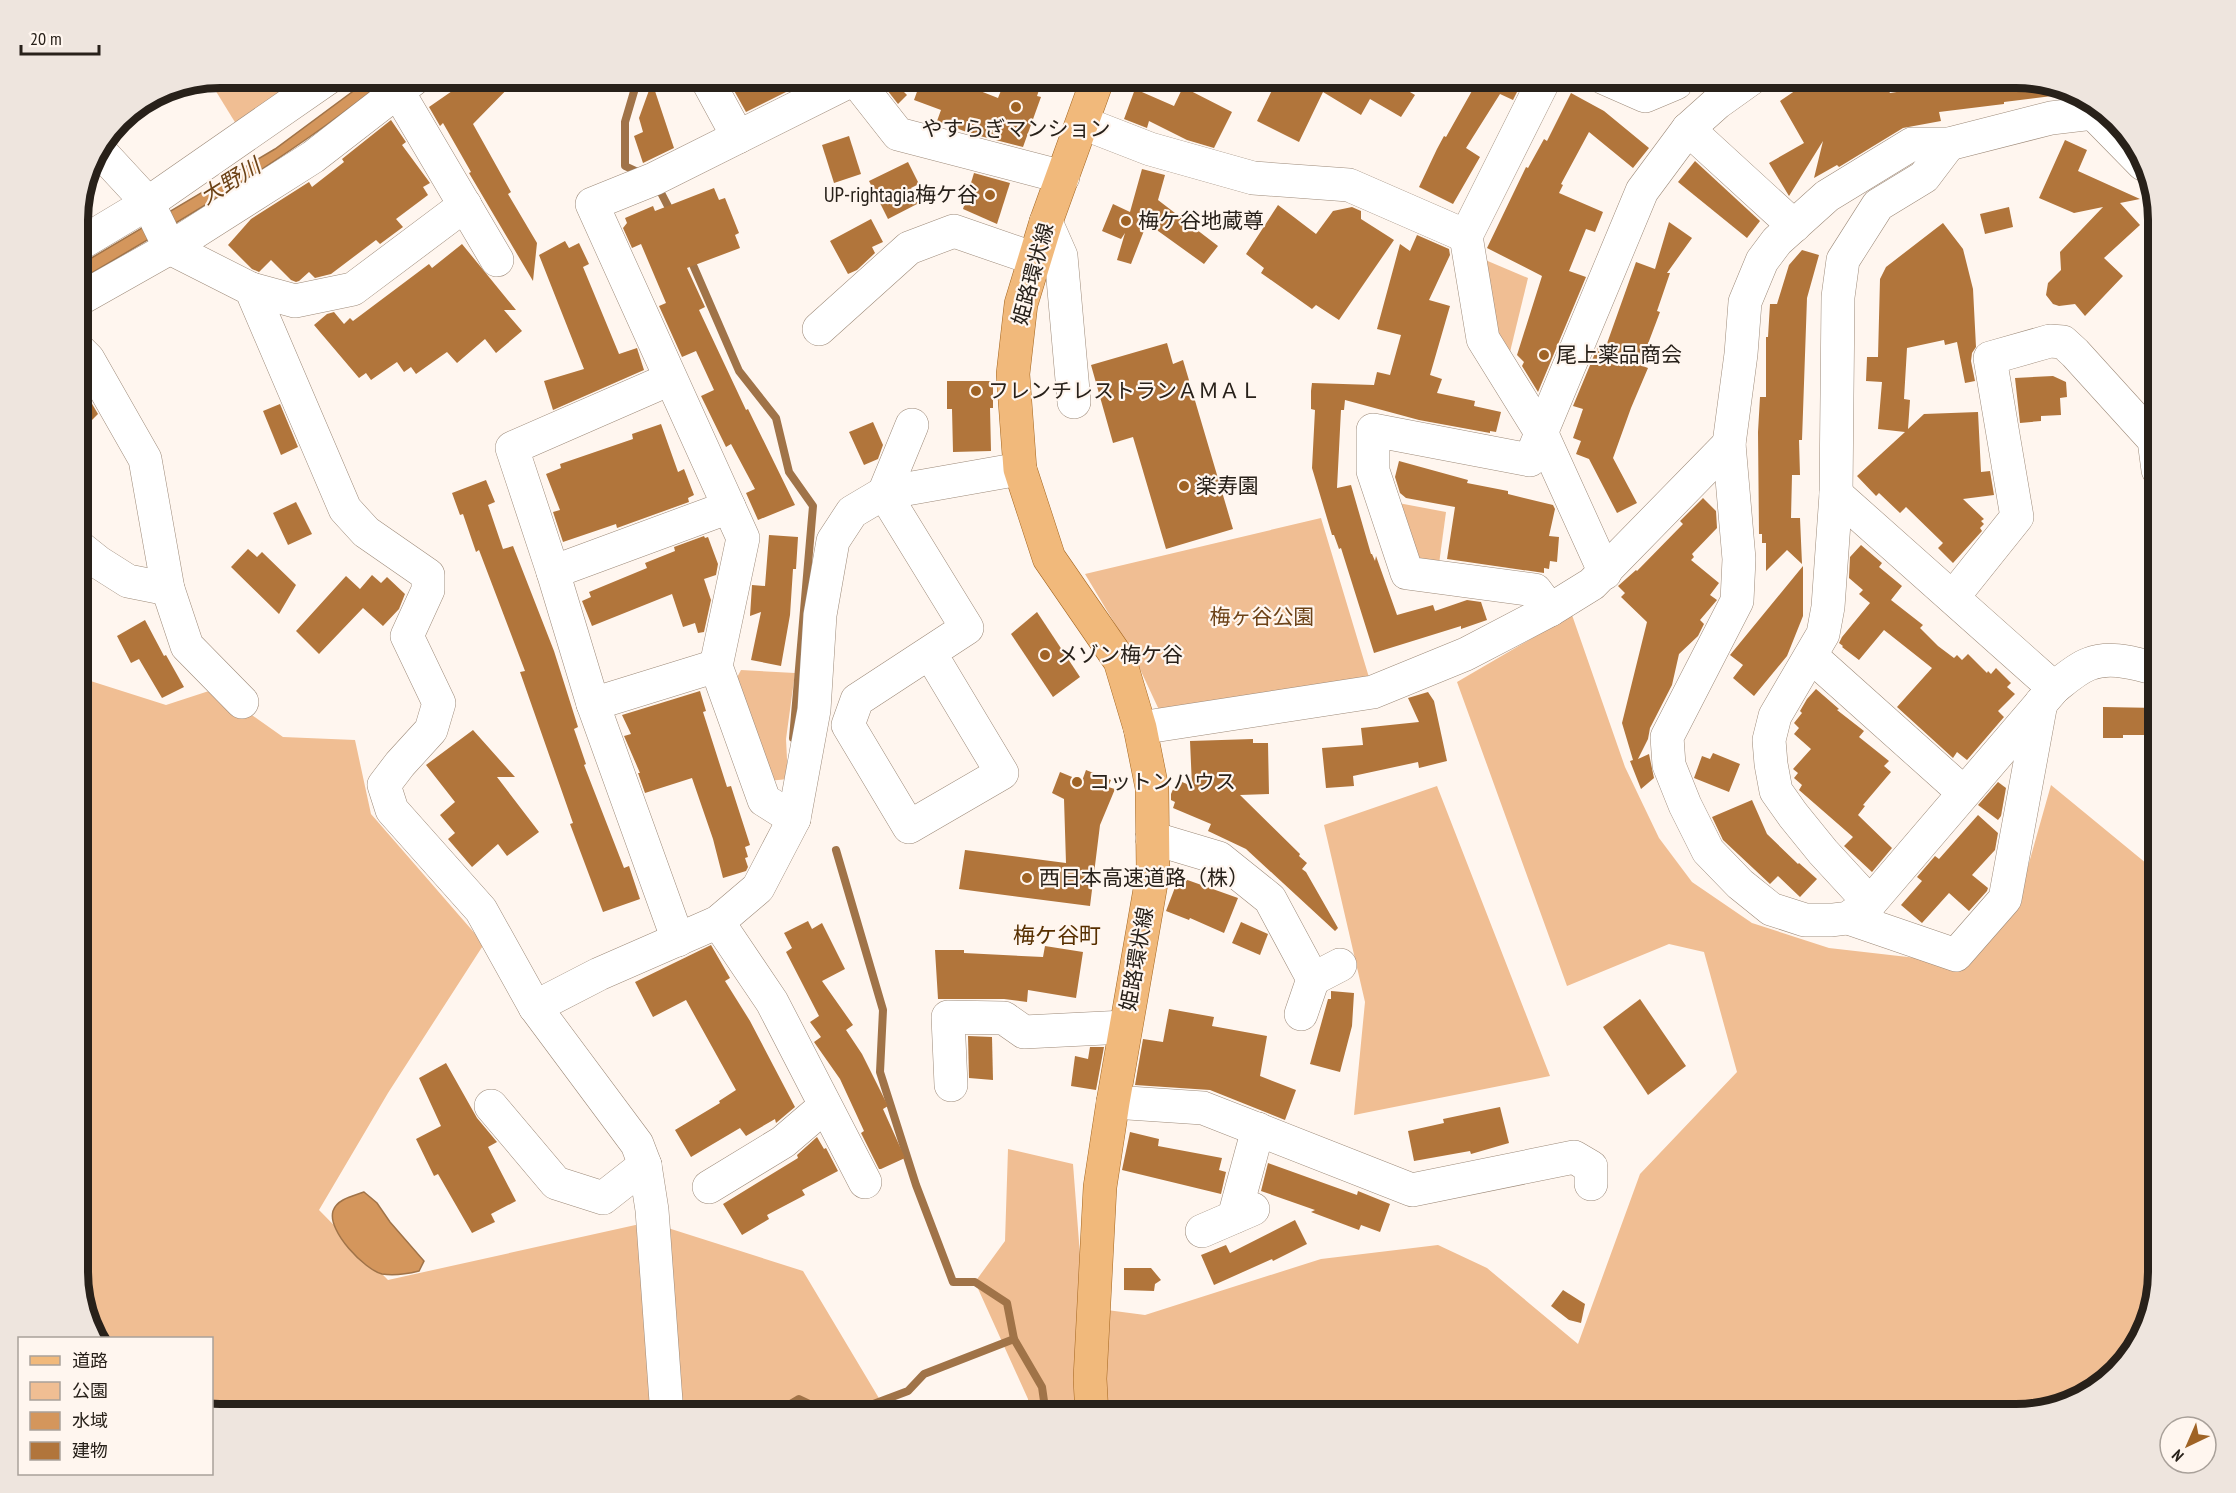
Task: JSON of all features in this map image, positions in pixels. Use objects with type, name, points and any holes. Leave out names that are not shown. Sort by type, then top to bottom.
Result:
[{"type":"main road","name":"姫路環状線","points":[[1091,1404],[1090,1379],[1100,1187],[1152,872],[1152,788],[1140,728],[1120,661],[1048,558],[1020,469],[1013,374],[1021,304],[1046,222],[1095,88]]},
{"type":"street","points":[[89,238],[249,135],[314,88]]},
{"type":"street","points":[[89,294],[170,248],[314,157],[403,88]]},
{"type":"street","points":[[408,88],[465,205],[497,261]]},
{"type":"street","points":[[711,88],[738,137]]},
{"type":"street","points":[[794,819],[764,800],[716,666],[742,538],[592,204],[654,179],[835,88]]},
{"type":"street","points":[[863,88],[898,134],[1063,177]]},
{"type":"street","points":[[1540,88],[1466,236],[1483,339],[1542,434],[1605,573]]},
{"type":"street","points":[[1627,88],[1645,96],[1664,88]]},
{"type":"street","points":[[1550,610],[1534,590],[1407,573],[1373,471],[1373,430],[1530,460],[1642,191],[1688,129],[1738,88]]},
{"type":"street","points":[[2088,110],[1949,144],[1912,144],[1827,196],[1777,241],[1762,261],[1745,302],[1741,354],[1729,444],[1739,559],[1737,601],[1667,737],[1669,765],[1685,805],[1708,851],[1740,885],[1771,909],[1805,920],[1859,910],[2047,694],[2087,664],[2107,660],[2148,667]]},
{"type":"street","points":[[1083,123],[1150,149],[1253,178],[1349,185],[1466,236]]},
{"type":"street","points":[[1688,129],[1794,226]]},
{"type":"street","points":[[1949,144],[1924,177],[1878,206],[1843,260],[1838,297],[1836,494],[1828,607],[1823,634],[1775,716],[1768,740],[1776,791],[1823,852],[1859,910],[1956,955],[2005,899],[2047,694]]},
{"type":"street","points":[[105,156],[148,202],[170,248],[251,289],[295,301],[353,289],[465,205]]},
{"type":"street","points":[[1046,222],[1060,256],[1074,402]]},
{"type":"street","points":[[819,329],[909,248],[954,231],[1035,259]]},
{"type":"street","points":[[251,289],[345,509],[366,532],[428,575],[428,590],[407,636],[439,704],[431,730],[384,785],[392,810],[481,910],[535,1007],[637,1144],[645,1165],[652,1210],[666,1404]]},
{"type":"street","points":[[1953,597],[2017,517],[1990,358],[2050,341],[2063,342],[2148,433]]},
{"type":"street","points":[[89,372],[145,459],[168,589],[187,646],[242,702]]},
{"type":"street","points":[[670,379],[512,448],[593,704],[678,940]]},
{"type":"street","points":[[884,493],[912,425]]},
{"type":"street","points":[[1140,728],[1373,692],[1466,654],[1550,610],[1592,584],[1729,444]]},
{"type":"street","points":[[535,1007],[599,974],[718,922],[758,888],[794,819],[814,710],[820,615],[833,541],[852,512],[884,493],[1020,469]]},
{"type":"street","points":[[884,493],[967,628],[927,654],[887,680],[857,700],[848,725],[909,828],[1002,773],[930,652]]},
{"type":"street","points":[[1836,494],[1953,597],[2047,694]]},
{"type":"street","points":[[553,572],[729,507]]},
{"type":"street","points":[[89,555],[128,581],[168,589]]},
{"type":"street","points":[[1811,656],[1963,792]]},
{"type":"street","points":[[593,704],[716,666]]},
{"type":"street","points":[[1152,838],[1219,858],[1270,899],[1326,972],[1301,1014]]},
{"type":"street","points":[[718,922],[772,1002],[865,1182]]},
{"type":"street","points":[[951,1085],[948,1017],[1004,1018],[1024,1032],[1125,1027]]},
{"type":"street","points":[[1113,1102],[1203,1108],[1412,1190],[1492,1184],[1574,1157],[1591,1167],[1591,1184]]},
{"type":"street","points":[[491,1106],[556,1183],[603,1198],[645,1165]]},
{"type":"street","points":[[709,1187],[783,1142],[825,1106]]},
{"type":"street","points":[[1203,1231],[1246,1212],[1258,1130]]},
{"type":"green space","points":[[304,88],[241,132],[214,89]]},
{"type":"green space","points":[[1483,259],[1528,278],[1510,352],[1495,328]]},
{"type":"green space","points":[[1393,502],[1446,512],[1439,564],[1423,562],[1404,543]]},
{"type":"green space","name":"梅ヶ谷公園","points":[[1321,518],[1371,684],[1160,712],[1133,654],[1085,574]]},
{"type":"green space","points":[[1572,615],[1625,767],[1659,838],[1692,882],[1752,923],[1829,948],[1960,963],[2016,909],[2051,785],[2148,865],[2148,1273],[2143,1307],[2130,1339],[2103,1372],[2074,1391],[2058,1398],[2016,1404],[1028,1404],[975,1282],[1005,1241],[1008,1149],[1073,1164],[1084,1307],[1145,1315],[1321,1259],[1438,1245],[1487,1268],[1578,1344],[1640,1174],[1737,1072],[1704,952],[1669,944],[1567,986],[1457,682]]},
{"type":"green space","points":[[741,670],[795,673],[786,739],[788,779],[768,781],[733,685]]},
{"type":"green space","points":[[89,680],[166,705],[215,689],[283,737],[355,740],[371,814],[484,944],[388,1093],[319,1210],[388,1280],[649,1222],[803,1271],[882,1404],[213,1404],[213,1337],[105,1337],[95,1315],[89,1282]]},
{"type":"green space","points":[[1437,786],[1550,1076],[1354,1115],[1365,1002],[1324,825]]},
{"type":"water","name":"大野川","points":[[357,88],[376,88],[276,160],[198,210],[89,274],[89,259],[275,149]]},
{"type":"water","points":[[364,1192],[377,1203],[390,1222],[424,1261],[419,1271],[382,1274],[357,1258],[341,1239],[333,1219],[333,1211],[342,1201]]},
{"type":"building","points":[[459,88],[508,88],[473,124],[511,192],[508,194],[537,243],[533,281],[469,173],[471,172],[443,123],[440,126],[429,107],[455,89],[456,91]]},
{"type":"building","points":[[650,88],[654,88],[674,148],[643,163],[634,136],[643,132],[639,118]]},
{"type":"building","points":[[733,88],[794,88],[746,112]]},
{"type":"building","points":[[886,88],[900,88],[907,95],[898,104]]},
{"type":"building","points":[[918,88],[972,88],[998,98],[1002,88],[1040,88],[1037,96],[1041,97],[1023,147],[972,134],[937,121],[941,110],[914,100]]},
{"type":"building","points":[[1183,88],[1185,88],[1232,112],[1214,148],[1187,140],[1149,121],[1147,128],[1124,119],[1135,89],[1174,106]]},
{"type":"building","points":[[1273,88],[1403,88],[1415,95],[1401,117],[1370,99],[1361,115],[1323,92],[1299,142],[1257,121]]},
{"type":"building","points":[[1474,88],[1519,88],[1513,100],[1500,94],[1466,148],[1480,157],[1453,204],[1419,187],[1444,136],[1446,137]]},
{"type":"building","points":[[1799,88],[1887,88],[1890,93],[1923,88],[2016,88],[2058,95],[1939,112],[1941,121],[1903,128],[1839,167],[1837,165],[1814,178],[1823,141],[1789,196],[1769,163],[1804,143],[1780,101]]},
{"type":"building","points":[[1571,93],[1604,111],[1649,148],[1633,168],[1589,132],[1561,184],[1563,185],[1559,193],[1603,212],[1595,232],[1586,229],[1569,271],[1586,277],[1538,392],[1522,366],[1524,362],[1517,355],[1542,276],[1487,248],[1526,167],[1528,168],[1544,139],[1547,141]]},
{"type":"building","points":[[391,120],[406,142],[402,145],[430,183],[423,187],[428,195],[396,219],[403,227],[380,244],[376,240],[331,274],[315,278],[309,272],[296,282],[291,280],[271,260],[259,272],[252,269],[228,245],[251,219],[309,182],[312,187],[344,162],[342,159]]},
{"type":"building","points":[[849,136],[861,174],[834,183],[822,145]]},
{"type":"building","points":[[2065,140],[2087,150],[2078,171],[2140,199],[2120,203],[2140,225],[2104,258],[2123,276],[2085,316],[2075,304],[2059,306],[2053,304],[2046,295],[2048,283],[2061,270],[2060,252],[2103,207],[2074,213],[2039,198]]},
{"type":"building","points":[[1695,161],[1760,221],[1747,238],[1678,182]]},
{"type":"building","points":[[908,162],[919,184],[911,188],[919,203],[888,219],[869,181]]},
{"type":"building","points":[[1142,169],[1165,175],[1158,200],[1218,246],[1204,264],[1147,223],[1131,264],[1117,260],[1125,233],[1121,239],[1102,231],[1113,204],[1130,212]]},
{"type":"building","points":[[974,173],[1010,183],[997,224],[963,209]]},
{"type":"building","points":[[714,188],[719,200],[725,198],[739,233],[735,235],[740,248],[687,268],[705,307],[699,310],[746,410],[748,409],[795,505],[758,520],[746,493],[755,489],[731,444],[726,447],[701,396],[714,390],[696,351],[682,357],[659,306],[666,303],[641,244],[632,248],[623,228],[627,223],[625,218],[653,206],[655,211]]},
{"type":"building","points":[[1278,205],[1316,234],[1333,211],[1352,207],[1361,211],[1361,219],[1394,240],[1339,320],[1316,305],[1312,309],[1261,273],[1264,268],[1246,254]]},
{"type":"building","points":[[2009,207],[2013,227],[1985,234],[1980,214]]},
{"type":"building","points":[[871,219],[883,242],[872,247],[875,253],[857,270],[848,274],[830,241]]},
{"type":"building","points":[[1669,222],[1692,238],[1667,273],[1670,273],[1657,311],[1660,312],[1640,365],[1648,368],[1613,458],[1637,503],[1617,513],[1589,459],[1576,454],[1581,441],[1573,438],[1583,409],[1573,406],[1598,346],[1605,349],[1636,262],[1655,269]]},
{"type":"building","points":[[1943,223],[1963,249],[1973,289],[1976,347],[1971,361],[1975,381],[1965,383],[1957,342],[1945,345],[1944,340],[1907,348],[1904,399],[1910,400],[1908,429],[1924,414],[1978,412],[1981,472],[1990,471],[1994,495],[1963,499],[1984,519],[1981,521],[1984,524],[1980,528],[1982,531],[1953,563],[1938,548],[1943,543],[1906,507],[1900,513],[1879,493],[1876,496],[1857,476],[1905,432],[1878,429],[1882,382],[1866,381],[1867,357],[1878,357],[1880,279],[1886,267]]},
{"type":"building","points":[[1417,235],[1449,249],[1450,255],[1429,300],[1450,306],[1430,375],[1442,379],[1437,393],[1475,401],[1474,406],[1501,412],[1496,432],[1490,431],[1490,433],[1419,420],[1345,400],[1344,410],[1341,410],[1337,488],[1351,485],[1371,554],[1375,561],[1376,556],[1397,615],[1433,605],[1435,611],[1467,600],[1481,602],[1487,620],[1374,653],[1341,548],[1339,549],[1332,535],[1312,468],[1315,410],[1311,409],[1311,391],[1312,383],[1374,385],[1377,372],[1390,375],[1401,335],[1377,329],[1400,244],[1410,251]]},
{"type":"building","points":[[565,241],[569,248],[579,243],[589,264],[583,267],[619,354],[637,348],[644,370],[553,410],[544,381],[584,369],[539,255]]},
{"type":"building","points":[[462,244],[516,310],[504,310],[522,331],[496,353],[485,339],[457,363],[447,352],[416,374],[411,367],[404,372],[397,362],[371,380],[366,373],[359,378],[314,325],[327,314],[334,312],[344,324],[350,318],[353,321],[429,264],[432,268]]},
{"type":"building","points":[[1802,250],[1819,255],[1807,298],[1802,440],[1799,440],[1800,475],[1792,475],[1791,518],[1800,518],[1802,564],[1787,550],[1766,571],[1766,543],[1762,543],[1762,534],[1759,534],[1758,432],[1760,397],[1766,397],[1766,337],[1768,337],[1770,304],[1777,304],[1789,265]]},
{"type":"building","name":"楽寿園","points":[[1167,343],[1173,364],[1183,360],[1233,529],[1166,549],[1133,437],[1113,443],[1091,365]]},
{"type":"building","points":[[2053,376],[2066,382],[2067,397],[2060,398],[2061,415],[2041,416],[2041,421],[2020,423],[2015,378]]},
{"type":"building","points":[[947,381],[993,381],[993,408],[990,408],[991,451],[953,452],[952,409],[947,409]]},
{"type":"building","points":[[89,399],[98,414],[89,423]]},
{"type":"building","points":[[280,404],[298,447],[281,455],[263,411]]},
{"type":"building","points":[[873,422],[883,445],[878,459],[864,465],[849,432]]},
{"type":"building","points":[[661,424],[678,472],[684,469],[694,495],[688,498],[689,502],[617,528],[616,524],[563,542],[553,512],[560,510],[546,474],[561,468],[560,464],[633,439],[632,434]]},
{"type":"building","points":[[1399,461],[1468,480],[1467,483],[1508,491],[1508,494],[1553,505],[1555,509],[1549,536],[1559,537],[1557,562],[1550,561],[1549,569],[1544,568],[1544,573],[1447,559],[1455,507],[1406,498],[1400,493],[1395,477]]},
{"type":"building","points":[[486,480],[495,502],[488,505],[503,549],[513,546],[554,651],[578,727],[574,729],[586,764],[584,765],[624,868],[629,866],[640,899],[603,912],[570,824],[573,823],[520,672],[525,671],[479,550],[476,552],[463,514],[460,515],[452,493]]},
{"type":"building","points":[[1703,498],[1716,511],[1717,528],[1692,554],[1694,557],[1691,560],[1719,583],[1710,595],[1717,600],[1700,620],[1704,624],[1698,636],[1679,654],[1672,685],[1650,728],[1648,739],[1638,759],[1649,754],[1654,778],[1641,789],[1630,761],[1633,760],[1622,723],[1647,622],[1621,597],[1625,593],[1618,586],[1637,571],[1683,524],[1680,521]]},
{"type":"building","points":[[296,502],[312,534],[288,545],[273,513]]},
{"type":"building","points":[[769,535],[798,537],[790,615],[781,666],[751,660],[761,612],[750,616],[752,585],[765,586]]},
{"type":"building","points":[[704,536],[708,537],[718,564],[716,575],[704,579],[711,600],[704,632],[698,633],[695,623],[683,627],[672,594],[592,626],[582,601],[591,597],[589,592],[647,568],[645,563],[675,551],[674,547]]},
{"type":"building","points":[[1861,545],[1882,563],[1879,567],[1902,586],[1891,600],[1923,625],[1920,628],[1938,646],[1954,658],[1957,655],[1962,660],[1968,654],[1987,673],[1988,671],[1991,674],[1996,668],[2011,683],[2007,687],[2015,694],[1998,711],[2004,717],[1967,760],[1957,752],[1953,758],[1897,707],[1932,668],[1884,630],[1859,660],[1839,643],[1870,603],[1859,594],[1863,590],[1849,578],[1850,557]]},
{"type":"building","points":[[248,549],[257,557],[262,552],[296,585],[279,614],[231,567]]},
{"type":"building","points":[[1803,566],[1803,616],[1787,656],[1754,696],[1733,678],[1743,665],[1730,655]]},
{"type":"building","points":[[372,575],[381,583],[387,577],[405,594],[399,609],[383,626],[363,608],[319,654],[296,631],[346,576],[360,589]]},
{"type":"building","name":"メゾン梅ケ谷","points":[[1037,612],[1080,677],[1053,697],[1011,634]]},
{"type":"building","points":[[145,620],[184,687],[162,698],[139,659],[131,663],[117,636]]},
{"type":"building","points":[[1816,689],[1839,709],[1837,710],[1864,731],[1859,737],[1889,761],[1884,766],[1891,772],[1863,805],[1865,806],[1858,815],[1892,848],[1872,872],[1844,846],[1853,837],[1799,790],[1802,785],[1794,778],[1798,773],[1793,769],[1811,749],[1794,734],[1799,728],[1794,723],[1802,713],[1800,711],[1807,699]]},
{"type":"building","points":[[700,691],[706,711],[703,712],[727,787],[731,786],[750,845],[745,847],[748,857],[745,858],[748,867],[746,871],[723,878],[713,839],[692,778],[645,793],[638,773],[640,773],[624,736],[631,734],[622,715]]},
{"type":"building","points":[[1428,692],[1434,701],[1447,761],[1419,768],[1418,762],[1353,776],[1354,786],[1326,788],[1322,748],[1363,745],[1361,728],[1419,722],[1408,698]]},
{"type":"building","points":[[2103,707],[2148,708],[2148,735],[2103,738]]},
{"type":"building","points":[[473,730],[515,777],[497,777],[539,832],[507,856],[498,844],[472,867],[448,839],[455,833],[440,815],[455,802],[426,765]]},
{"type":"building","points":[[1253,739],[1253,743],[1268,743],[1269,794],[1240,795],[1307,863],[1302,869],[1306,872],[1338,928],[1335,931],[1246,849],[1208,831],[1211,824],[1173,808],[1175,802],[1171,800],[1171,794],[1177,780],[1192,786],[1190,741]]},
{"type":"building","points":[[1713,753],[1740,764],[1729,792],[1694,778],[1702,756],[1710,759]]},
{"type":"building","points":[[1086,770],[1111,780],[1108,787],[1115,789],[1100,825],[1090,906],[959,889],[965,850],[1066,863],[1064,799],[1052,793],[1060,772],[1082,781]]},
{"type":"building","points":[[1998,782],[2006,788],[2001,816],[1998,820],[1978,805]]},
{"type":"building","points":[[1752,800],[1767,834],[1817,879],[1800,897],[1778,876],[1770,884],[1723,840],[1712,817]]},
{"type":"building","points":[[1978,815],[1998,833],[1995,850],[1972,875],[1988,888],[1987,891],[1969,911],[1949,893],[1922,923],[1901,905],[1922,881],[1917,877],[1935,856],[1939,859]]},
{"type":"building","points":[[1179,877],[1238,898],[1224,933],[1190,918],[1189,920],[1166,911]]},
{"type":"building","points":[[808,921],[812,929],[822,923],[845,969],[822,981],[853,1025],[846,1030],[862,1054],[888,1106],[883,1109],[905,1158],[881,1169],[861,1133],[864,1131],[840,1079],[814,1042],[821,1037],[810,1022],[819,1016],[786,952],[792,948],[784,933]]},
{"type":"building","points":[[1241,922],[1268,934],[1260,955],[1232,943]]},
{"type":"building","points":[[711,945],[730,978],[725,981],[750,1021],[795,1107],[776,1123],[775,1119],[746,1136],[740,1128],[691,1157],[675,1130],[720,1103],[719,1101],[736,1090],[686,1000],[653,1017],[635,982]]},
{"type":"building","points":[[1045,946],[1083,952],[1076,998],[1028,990],[1027,1002],[1004,999],[938,999],[935,950],[964,950],[964,953],[1043,957]]},
{"type":"building","points":[[1331,991],[1354,993],[1352,1026],[1340,1072],[1310,1064],[1328,999],[1331,999]]},
{"type":"building","points":[[1640,999],[1686,1066],[1648,1095],[1603,1027]]},
{"type":"building","points":[[1169,1009],[1214,1017],[1212,1026],[1267,1036],[1260,1076],[1296,1090],[1285,1120],[1210,1090],[1135,1085],[1143,1039],[1163,1042]]},
{"type":"building","points":[[968,1036],[992,1037],[993,1080],[969,1078]]},
{"type":"building","points":[[1090,1047],[1104,1047],[1096,1090],[1071,1086],[1075,1056],[1088,1059]]},
{"type":"building","points":[[446,1063],[477,1118],[497,1142],[488,1147],[516,1201],[491,1214],[495,1222],[472,1233],[438,1174],[434,1176],[416,1139],[441,1126],[419,1078]]},
{"type":"building","points":[[1500,1107],[1509,1143],[1471,1154],[1470,1151],[1414,1161],[1408,1131],[1444,1123],[1443,1119]]},
{"type":"building","points":[[1130,1132],[1159,1139],[1158,1146],[1222,1158],[1219,1170],[1226,1172],[1221,1194],[1122,1170]]},
{"type":"building","points":[[817,1137],[824,1149],[826,1148],[838,1171],[802,1190],[805,1195],[767,1215],[769,1219],[742,1235],[723,1204],[798,1158],[797,1155]]},
{"type":"building","points":[[1268,1163],[1357,1195],[1358,1191],[1390,1204],[1380,1232],[1361,1225],[1359,1230],[1311,1212],[1315,1210],[1261,1191]]},
{"type":"building","points":[[1295,1220],[1307,1244],[1273,1261],[1272,1259],[1214,1285],[1201,1255],[1226,1245],[1230,1253]]},
{"type":"building","points":[[1124,1268],[1151,1268],[1161,1280],[1155,1284],[1154,1291],[1124,1290]]},
{"type":"building","points":[[1563,1290],[1585,1304],[1581,1323],[1569,1320],[1551,1306]]},
{"type":"waterway","points":[[635,88],[625,122],[625,166],[640,173]]},
{"type":"waterway","points":[[658,187],[672,214]]},
{"type":"waterway","points":[[690,258],[739,371],[776,418],[789,472],[813,506],[793,738]]},
{"type":"waterway","points":[[836,850],[883,1010],[880,1072],[916,1185],[953,1282],[975,1282],[1007,1303],[1014,1339],[1042,1387],[1044,1404]]},
{"type":"waterway","points":[[873,1404],[908,1391],[924,1374],[1014,1339]]},
{"type":"waterway","points":[[791,1404],[799,1399],[810,1404]]},
{"type":"place","name":"やすらぎマンション","points":[[1016,107]]},
{"type":"place","name":"UP-rightagia梅ケ谷","points":[[990,195]]},
{"type":"place","name":"梅ケ谷地蔵尊","points":[[1126,221]]},
{"type":"place","name":"尾上薬品商会","points":[[1544,355]]},
{"type":"place","name":"フレンチレストランＡＭＡＬ","points":[[976,391]]},
{"type":"place","name":"楽寿園","points":[[1184,486]]},
{"type":"place","name":"メゾン梅ケ谷","points":[[1045,655]]},
{"type":"place","name":"コットンハウス","points":[[1077,782]]},
{"type":"place","name":"西日本高速道路（株）","points":[[1027,878]]},
{"type":"district","name":"梅ケ谷町","points":[[1057,935]]}]
